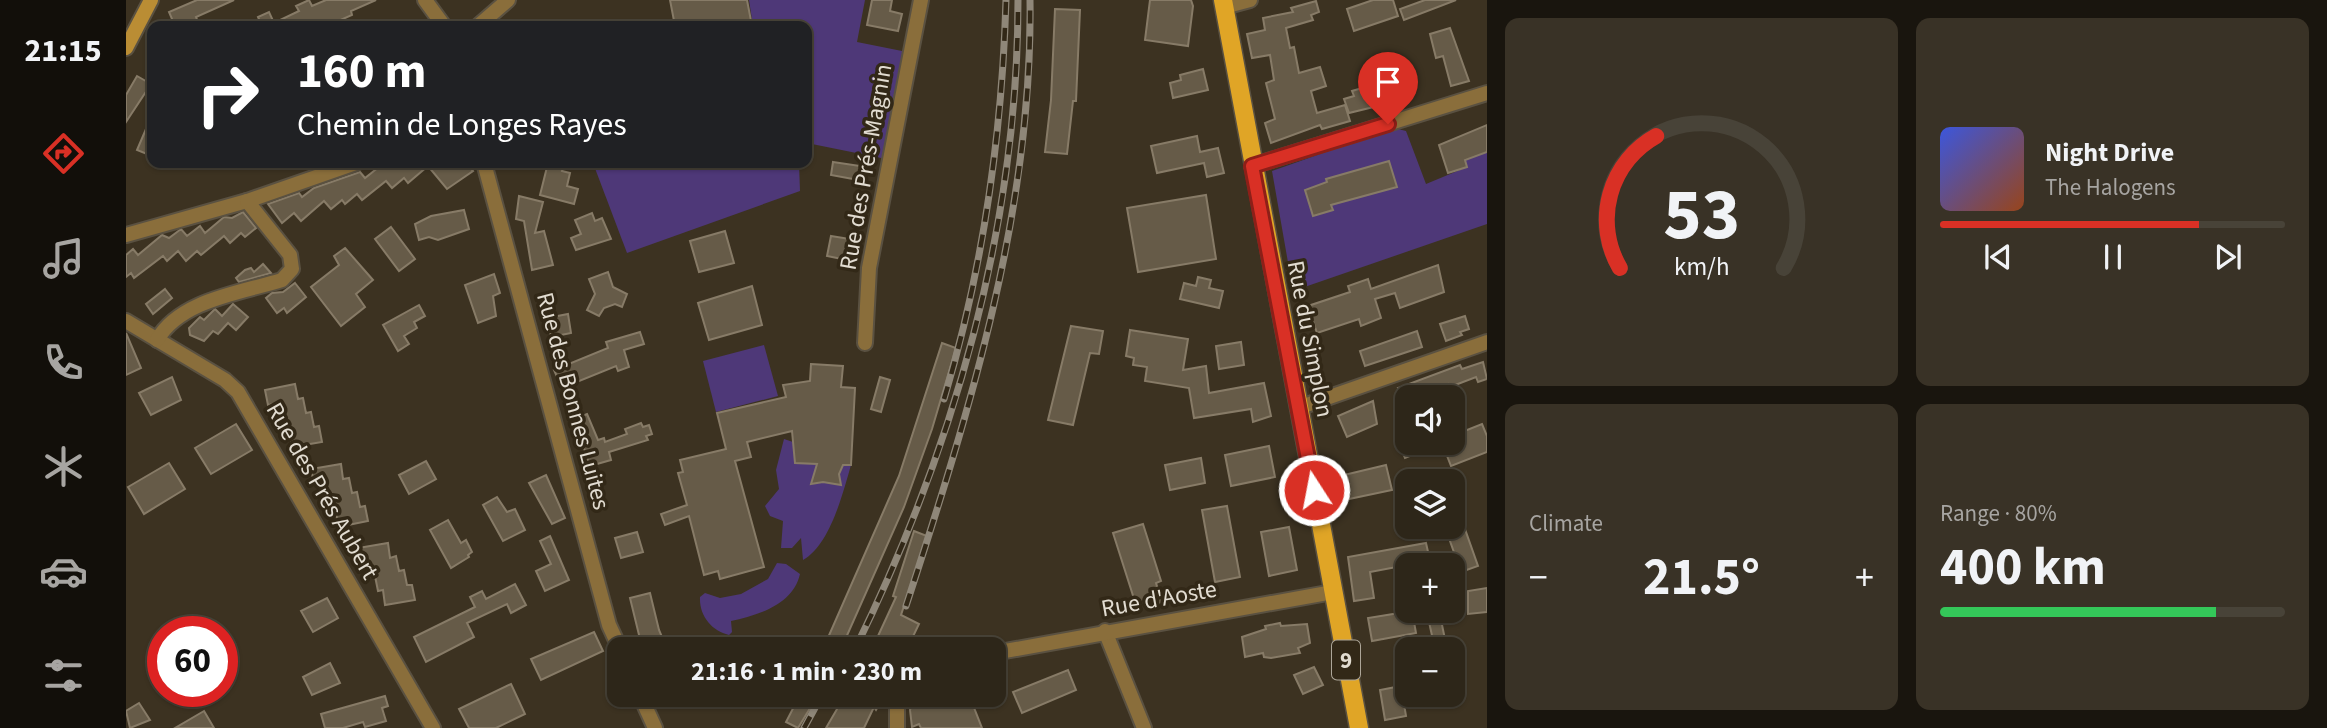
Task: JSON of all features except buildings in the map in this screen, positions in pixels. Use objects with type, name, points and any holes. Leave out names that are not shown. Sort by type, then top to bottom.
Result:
[{"type":"main road","points":[[127,44],[151,0]]},
{"type":"main road","name":"Rue du Simplon","points":[[1223,3],[1359,728]]},
{"type":"street","points":[[425,0],[440,21]]},
{"type":"street","points":[[484,21],[508,0]]},
{"type":"street","name":"Rue des Prés-Magnin","points":[[865,343],[869,268],[921,0]]},
{"type":"street","points":[[1223,3],[1250,0]]},
{"type":"street","points":[[1252,166],[1487,93]]},
{"type":"street","points":[[126,235],[247,201],[342,168]]},
{"type":"street","name":"Rue des Bonnes Luites","points":[[485,168],[609,625],[614,637]]},
{"type":"street","points":[[157,340],[168,323],[184,312],[282,280],[292,269],[290,255],[247,201]]},
{"type":"street","name":"Rue des Prés Aubert","points":[[126,321],[225,380],[238,392],[433,728]]},
{"type":"street","points":[[1298,408],[1487,342]]},
{"type":"street","name":"Rue d'Aoste","points":[[1006,651],[1333,592]]},
{"type":"street","points":[[1105,631],[1144,728]]},
{"type":"street","points":[[645,707],[655,728]]},
{"type":"street","points":[[897,728],[898,707]]},
{"type":"shaded area","points":[[749,0],[865,0],[857,42],[907,52],[886,159],[812,144],[812,21],[752,21]]},
{"type":"shaded area","points":[[1394,128],[1406,131],[1426,184],[1467,167],[1465,160],[1487,152],[1487,224],[1293,291],[1272,171]]},
{"type":"shaded area","points":[[595,168],[799,168],[800,191],[627,253]]},
{"type":"shaded area","points":[[764,345],[778,396],[716,412],[703,361]]},
{"type":"shaded area","points":[[784,439],[793,442],[797,463],[851,465],[828,531],[821,543],[803,560],[801,538],[792,548],[781,548],[783,521],[770,516],[765,506],[779,489],[776,470]]},
{"type":"shaded area","points":[[777,563],[786,564],[800,574],[790,594],[782,601],[763,612],[731,621],[732,632],[729,635],[708,622],[700,604],[700,597],[705,593],[720,598],[741,594],[768,579]]},
{"type":"railway","points":[[944,399],[970,301],[988,201],[1000,101],[1006,0]]},
{"type":"railway","points":[[861,637],[922,495],[974,334],[993,252],[1006,168],[1015,85],[1018,0]]},
{"type":"railway","points":[[906,606],[974,383],[1009,232],[1021,155],[1028,78],[1030,0]]},
{"type":"railway","points":[[804,728],[815,707]]},
{"type":"route","points":[[1314,490],[1252,166],[1388,124]]}]
